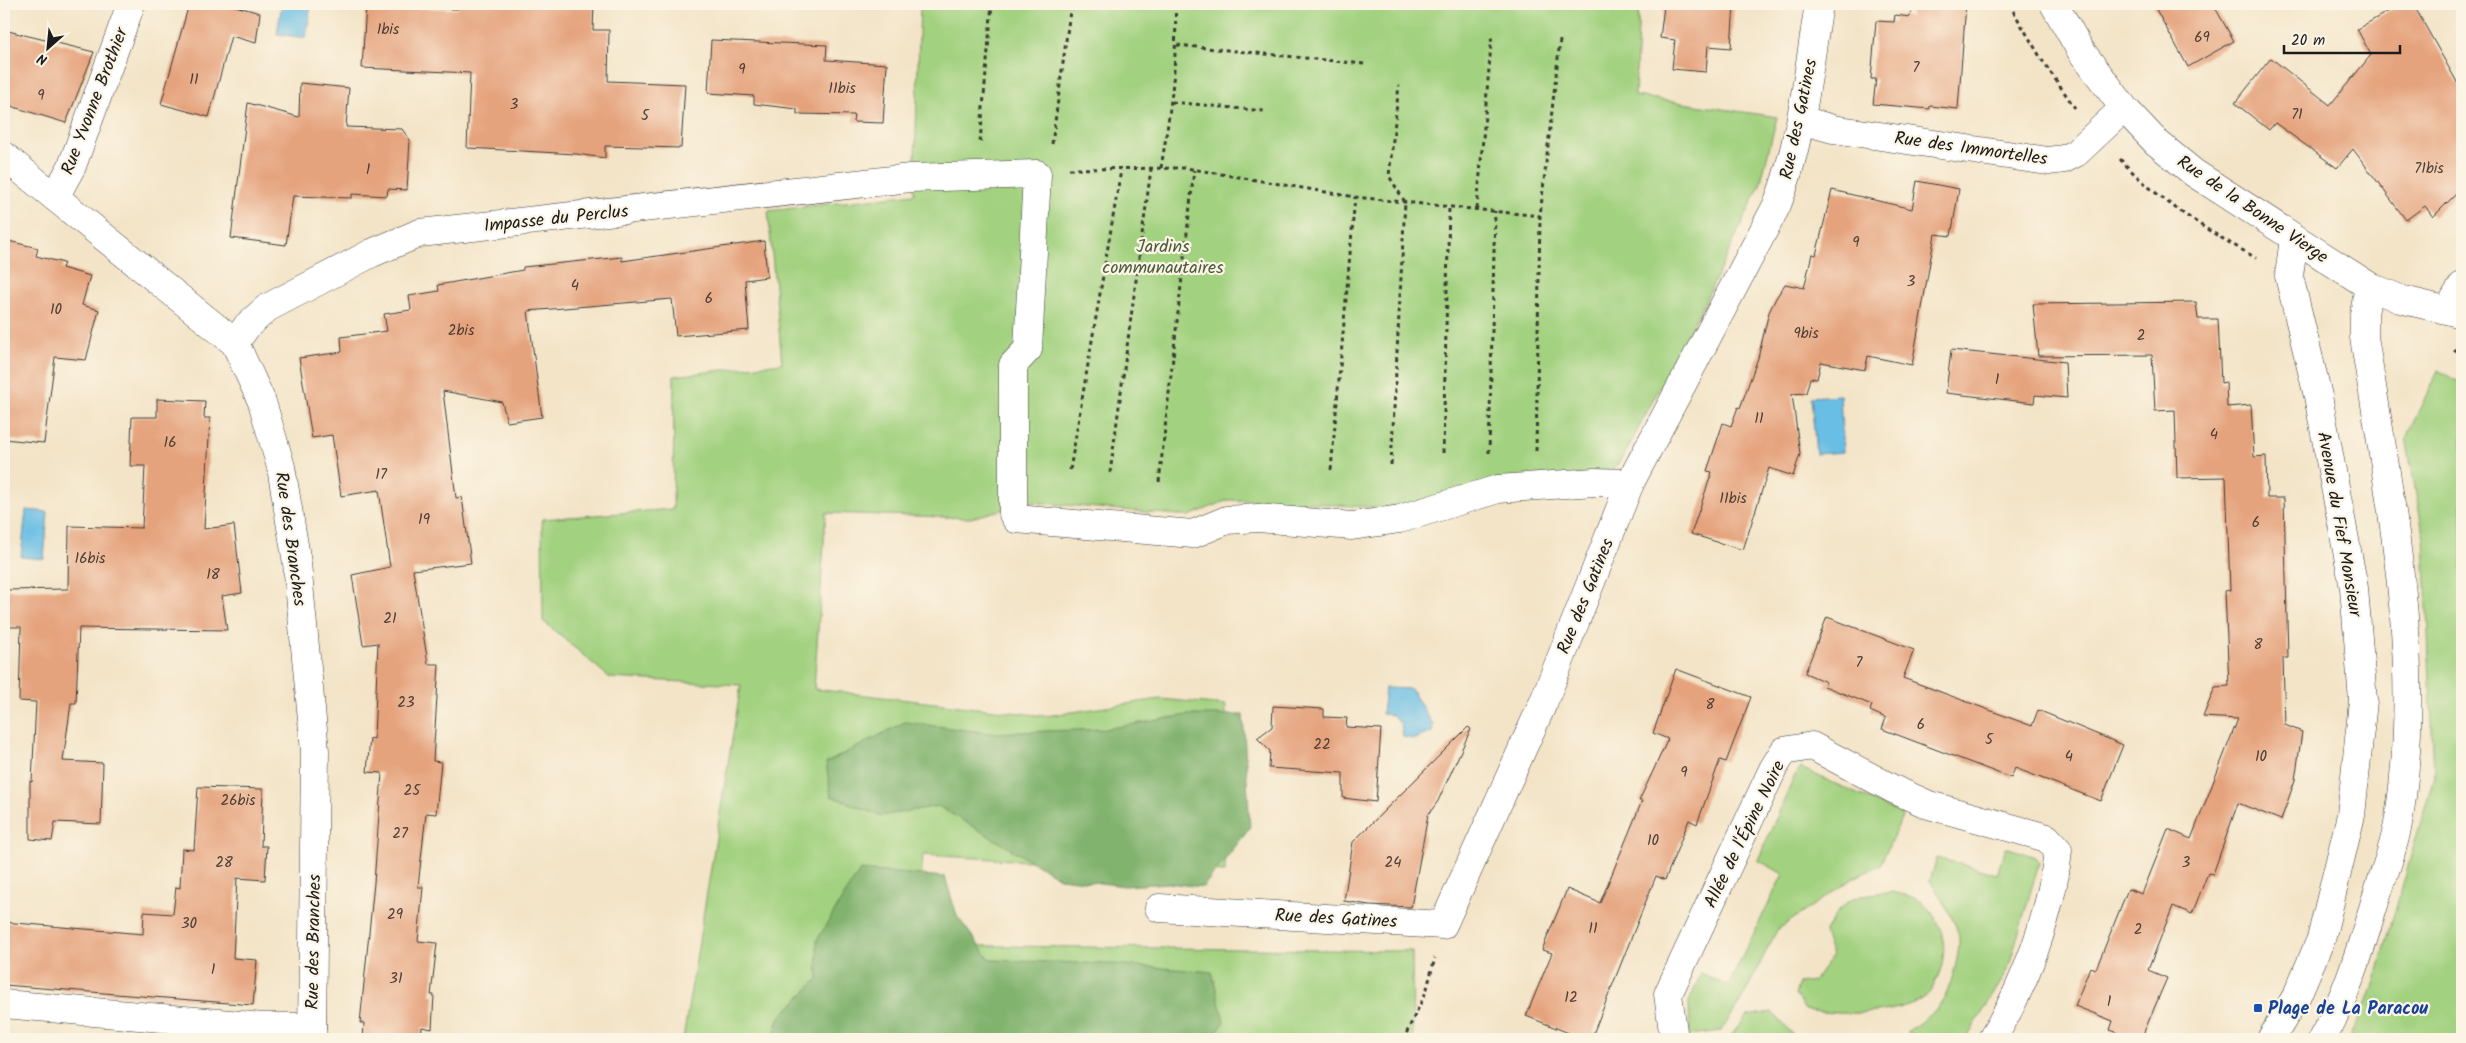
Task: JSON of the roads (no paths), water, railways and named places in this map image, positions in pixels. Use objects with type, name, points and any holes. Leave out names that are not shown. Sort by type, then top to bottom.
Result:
[{"type":"street","name":"Rue Yvonne Brothier","points":[[55,197],[72,166],[131,4]]},
{"type":"street","name":"Rue des Gatines","points":[[1159,908],[1443,925],[1544,701],[1630,483],[1777,204],[1789,174],[1801,120],[1819,4]]},
{"type":"street","name":"Rue de la Bonne Vierge","points":[[2054,4],[2081,51],[2124,108],[2156,142],[2194,173],[2370,286],[2400,299],[2455,312]]},
{"type":"street","name":"Rue des Immortelles","points":[[1801,120],[1833,129],[2048,161],[2064,159],[2076,153],[2124,108]]},
{"type":"street","name":"Rue des Branches","points":[[4,156],[235,343],[262,402],[281,467],[297,563],[315,751],[312,1033]]},
{"type":"street","name":"Impasse du Perclus","points":[[235,343],[246,326],[267,308],[372,252],[420,233],[910,178],[1037,174],[1028,349],[1013,365],[1013,514],[1016,519],[1193,534],[1227,520],[1258,518],[1352,526],[1400,519],[1498,489],[1594,482],[1630,483]]},
{"type":"street","name":"Avenue du Fief Monsieur","points":[[2271,1039],[2297,995],[2321,939],[2351,815],[2362,701],[2354,588],[2318,396],[2289,276],[2294,238]]},
{"type":"street","points":[[2322,1039],[2334,1018],[2360,954],[2399,820],[2410,701],[2403,588],[2364,337],[2364,314],[2370,286]]},
{"type":"street","points":[[2455,312],[2462,286]]},
{"type":"street","name":"Allée de l'Épine Noire","points":[[1674,1039],[1668,994],[1768,778],[1784,751],[1812,746],[1893,789],[1929,804],[2047,838],[2058,850],[2056,873],[2033,952],[2002,1036]]},
{"type":"street","points":[[4,1004],[312,1033]]},
{"type":"water","points":[[282,4],[311,4],[306,38],[277,34]]},
{"type":"water","points":[[1840,395],[1843,452],[1816,454],[1811,397]]},
{"type":"water","points":[[26,510],[48,512],[44,559],[21,557]]},
{"type":"water","points":[[1385,688],[1411,689],[1433,725],[1432,732],[1414,739],[1403,737],[1401,725],[1393,715],[1382,714]]},
{"type":"place","name":"Plage de La Paracou","points":[[2258,1008]]},
{"type":"park label","name":"Jardins communautaires","points":[[1163,256]]}]
